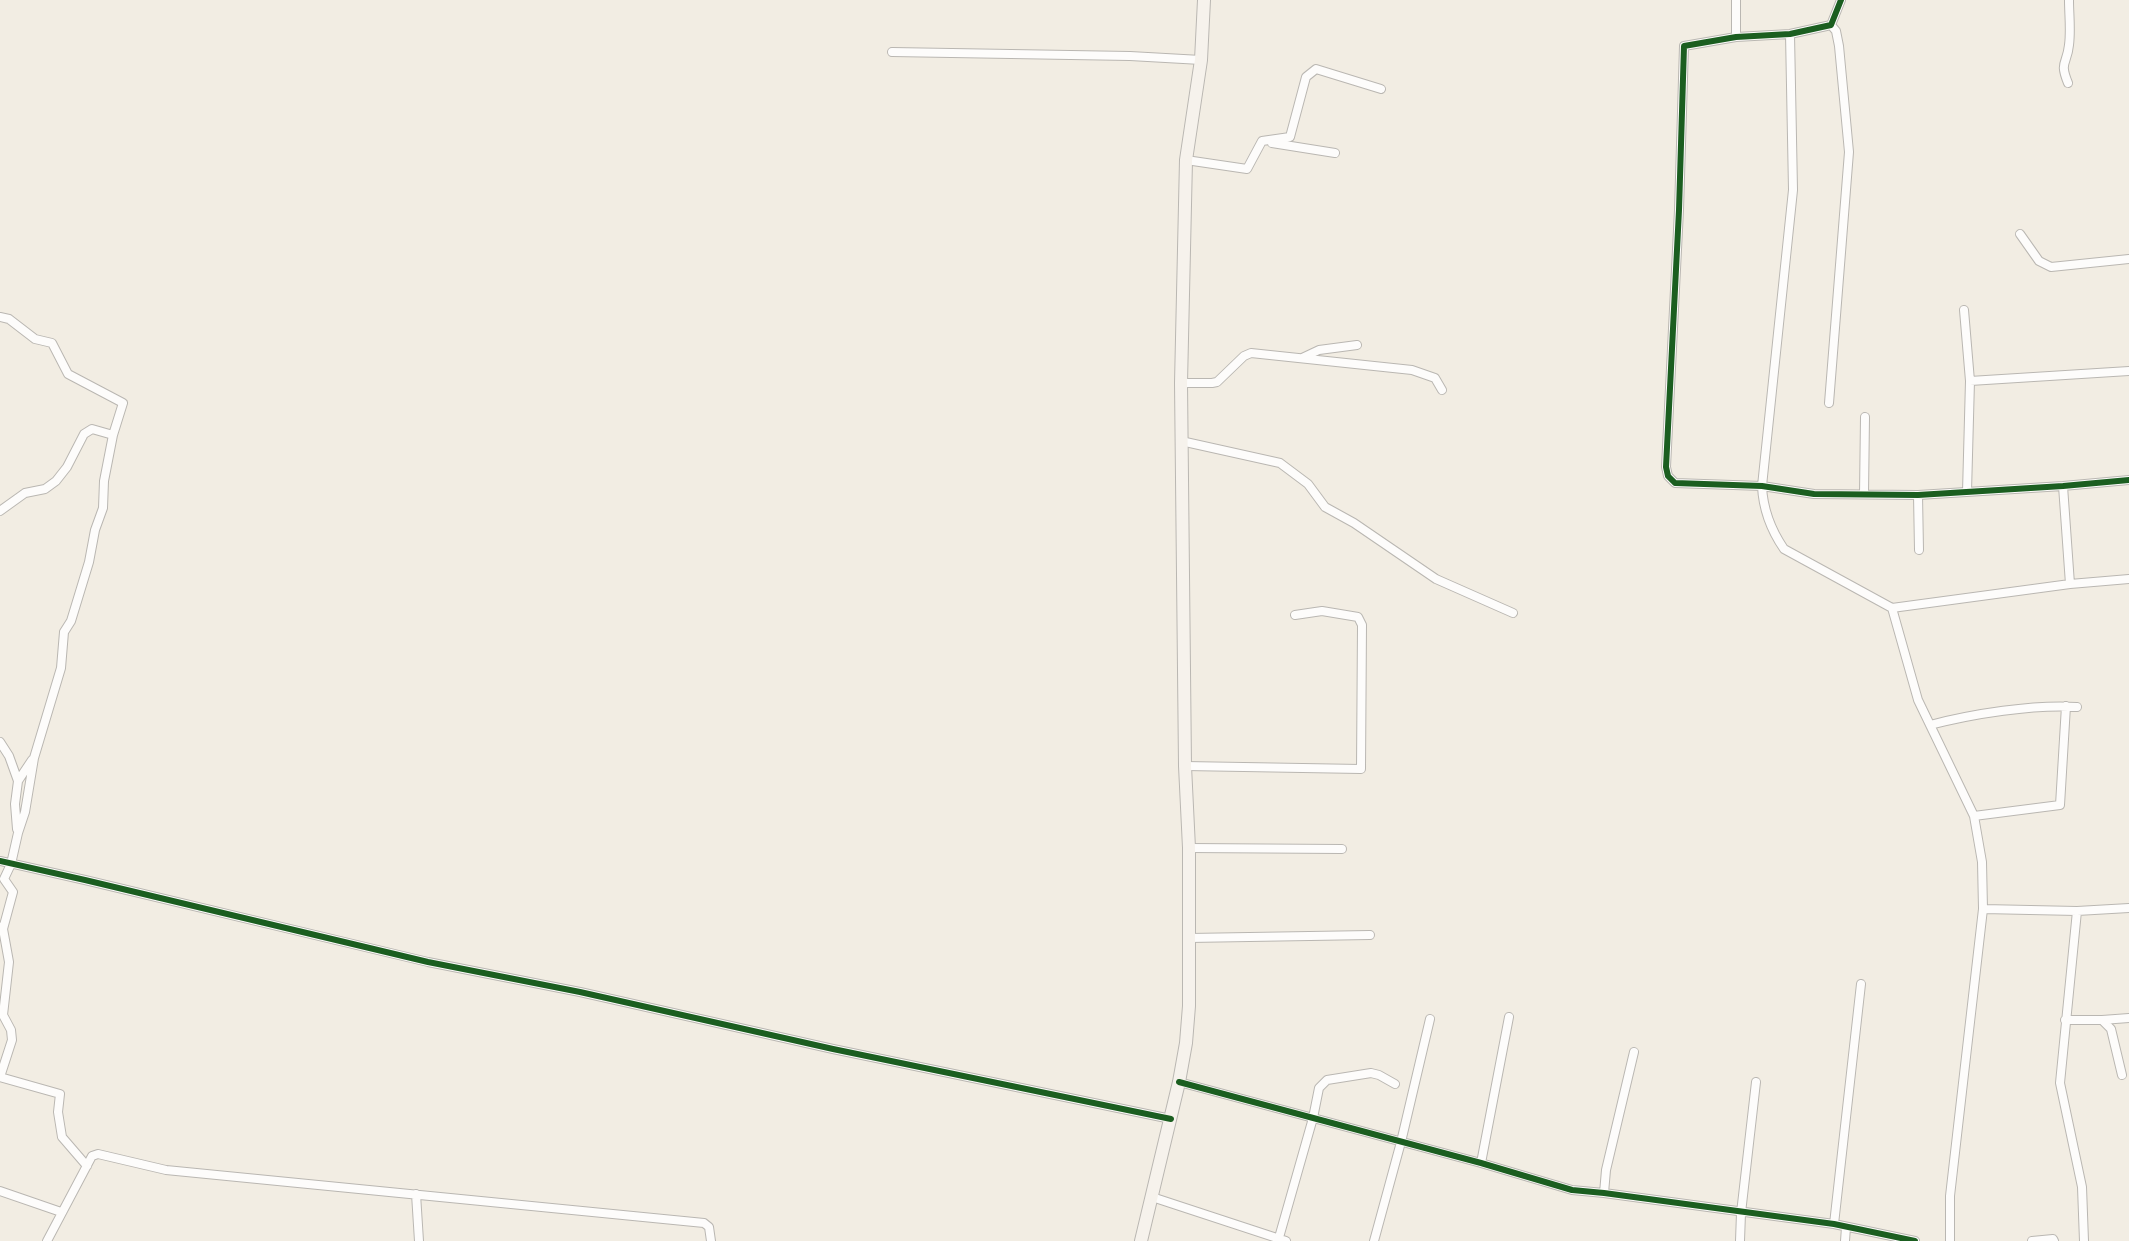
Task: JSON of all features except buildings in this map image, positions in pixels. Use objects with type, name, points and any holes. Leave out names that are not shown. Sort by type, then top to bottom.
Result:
[{"type":"main road","points":[[1141,1241],[1179,1082],[1186,1043],[1189,1006],[1189,848],[1185,766],[1181,383],[1186,160],[1201,60],[1204,0]]},
{"type":"street","points":[[1736,0],[1736,37]]},
{"type":"street","points":[[1831,25],[1841,0]]},
{"type":"street","points":[[2068,83],[2063,64],[2069,45],[2069,0]]},
{"type":"street","points":[[1831,25],[1790,34],[1736,37],[1684,46],[1679,210],[1666,467],[1668,476],[1675,483],[1762,486],[1814,494],[1918,495],[2129,480]]},
{"type":"street","points":[[1829,404],[1849,152],[1839,46],[1836,32],[1831,25]]},
{"type":"street","points":[[1790,34],[1793,190],[1762,486],[1763,502],[1772,526],[1785,549],[1892,608],[2070,584],[2129,579]]},
{"type":"street","points":[[892,52],[1130,56],[1201,60]]},
{"type":"street","points":[[1262,141],[1290,137],[1306,77],[1316,69],[1381,88]]},
{"type":"street","points":[[1186,160],[1247,169],[1262,141]]},
{"type":"street","points":[[1262,141],[1335,153]]},
{"type":"street","points":[[2020,234],[2039,261],[2051,267],[2129,259]]},
{"type":"street","points":[[1964,310],[1970,381],[1967,492]]},
{"type":"street","points":[[0,317],[9,319],[35,339],[52,343],[68,374],[123,403],[113,435],[104,481],[103,508],[94,530],[89,562],[71,621],[64,632],[62,668],[34,758],[25,812],[11,864],[3,879],[13,892],[1,928],[9,962],[3,1015],[11,1030],[12,1040],[0,1077],[60,1094],[58,1112],[62,1137],[87,1166]]},
{"type":"street","points":[[1302,358],[1319,350],[1357,345]]},
{"type":"street","points":[[1181,383],[1212,384],[1251,353],[1412,370],[1434,378],[1442,390]]},
{"type":"street","points":[[1970,381],[2129,371]]},
{"type":"street","points":[[1864,494],[1865,417]]},
{"type":"street","points":[[0,511],[25,493],[45,489],[56,481],[67,467],[84,434],[92,429],[113,435]]},
{"type":"street","points":[[1181,441],[1280,463],[1308,484],[1325,507],[1354,523],[1436,579],[1513,613]]},
{"type":"street","points":[[2063,486],[2070,584]]},
{"type":"street","points":[[1918,495],[1919,550]]},
{"type":"street","points":[[1892,608],[1918,700],[1974,816],[1982,862],[1983,909],[1951,1185],[1950,1241]]},
{"type":"street","points":[[1185,766],[1361,769],[1362,625],[1360,620],[1358,617],[1322,611],[1295,615]]},
{"type":"street","points":[[1974,816],[2060,805],[2066,706]]},
{"type":"street","points":[[1930,725],[2020,710],[2077,707]]},
{"type":"street","points":[[0,742],[9,756],[18,782]]},
{"type":"street","points":[[18,833],[15,804],[18,782],[34,758]]},
{"type":"street","points":[[1189,848],[1342,849]]},
{"type":"street","points":[[0,861],[428,962],[580,992],[833,1049],[1171,1119]]},
{"type":"street","points":[[1983,909],[2077,911],[2129,908]]},
{"type":"street","points":[[2077,911],[2060,1083],[2082,1187],[2081,1240]]},
{"type":"street","points":[[1189,938],[1370,935]]},
{"type":"street","points":[[1834,1224],[1861,984]]},
{"type":"street","points":[[1481,1163],[1509,1017]]},
{"type":"street","points":[[2065,1020],[2129,1018]]},
{"type":"street","points":[[1374,1241],[1401,1142],[1430,1019]]},
{"type":"street","points":[[2102,1020],[2110,1029],[2122,1075]]},
{"type":"street","points":[[1604,1193],[1634,1053]]},
{"type":"street","points":[[1152,1197],[1281,1240],[1319,1088],[1328,1080],[1371,1072],[1395,1084]]},
{"type":"street","points":[[1179,1082],[1481,1163],[1572,1190],[1834,1224],[1915,1241]]},
{"type":"street","points":[[1740,1241],[1756,1082]]},
{"type":"street","points":[[47,1241],[92,1156],[98,1154],[166,1170],[704,1223],[709,1227],[711,1241]]},
{"type":"street","points":[[0,1191],[61,1212]]},
{"type":"street","points":[[417,1194],[419,1241]]},
{"type":"street","points":[[1845,1241],[1846,1227]]},
{"type":"street","points":[[2032,1241],[2053,1239],[2054,1241]]},
{"type":"cycle path","points":[[1841,0],[1831,25],[1790,34],[1736,37],[1684,46],[1679,210],[1666,467],[1668,476],[1675,483],[1762,486],[1814,494],[1918,495],[2129,480]]},
{"type":"cycle path","points":[[0,861],[428,962],[580,992],[833,1049],[1171,1119]]},
{"type":"cycle path","points":[[1179,1082],[1481,1163],[1572,1190],[1834,1224],[1915,1241]]}]
